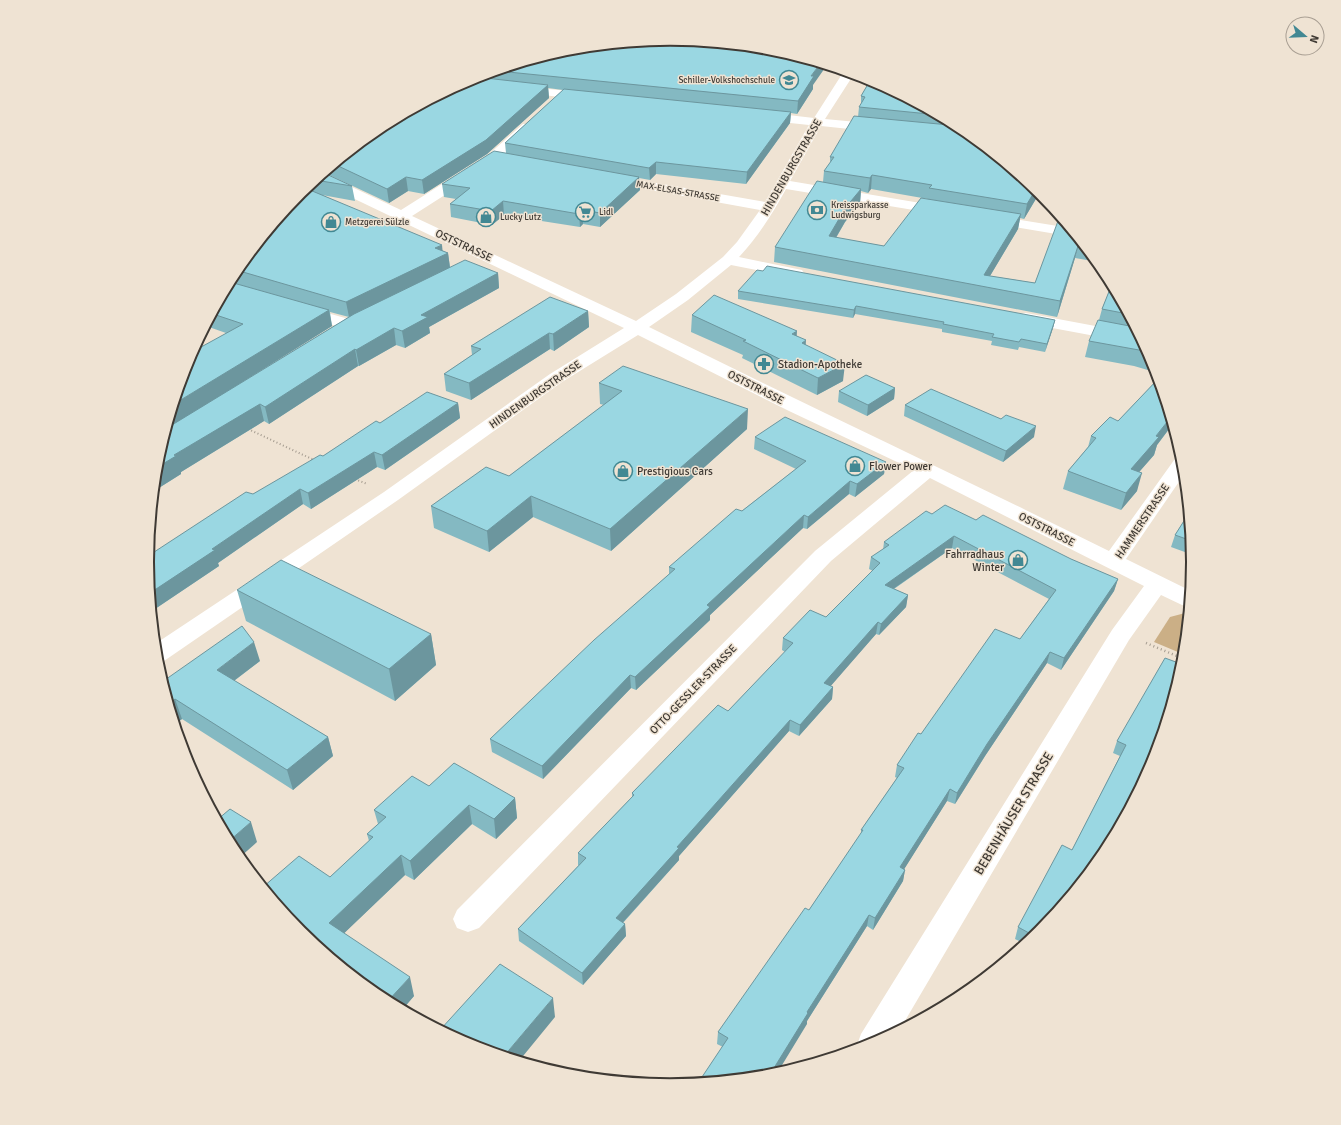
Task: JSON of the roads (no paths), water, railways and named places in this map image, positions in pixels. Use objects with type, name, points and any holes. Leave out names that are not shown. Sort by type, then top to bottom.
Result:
[{"type":"street","name":"HINDENBURGSTRASSE","points":[[162,651],[391,496],[551,382],[637,328],[682,297],[728,260],[742,245],[769,207],[817,122],[846,77]]},
{"type":"street","points":[[551,105],[562,94],[599,92],[510,83],[562,94]]},
{"type":"street","points":[[810,108],[841,111]]},
{"type":"street","points":[[748,114],[888,129]]},
{"type":"street","points":[[402,216],[494,158],[534,121]]},
{"type":"street","points":[[494,158],[509,161]]},
{"type":"street","name":"MAX-ELSAS-STRASSE","points":[[596,176],[769,207]]},
{"type":"street","name":"OSTSTRASSE","points":[[324,179],[637,328],[796,407],[928,469],[1186,598]]},
{"type":"street","points":[[783,184],[956,214]]},
{"type":"street","points":[[972,216],[1067,232]]},
{"type":"street","points":[[468,267],[488,257]]},
{"type":"street","points":[[728,260],[811,276]]},
{"type":"street","points":[[285,305],[357,322],[331,337]]},
{"type":"street","points":[[1011,315],[1135,339]]},
{"type":"street","name":"HAMMERSTRASSE","points":[[1114,562],[1122,548],[1178,468]]},
{"type":"street","name":"OTTO-GESSLER-STRASSE","points":[[468,919],[823,556],[928,469]]},
{"type":"street","name":"BEBENHÄUSER STRASSE","points":[[879,1035],[1123,633],[1157,584]]},
{"type":"place","name":"Schiller-Volkshochschule","points":[[789,80]]},
{"type":"place","name":"Kreissparkasse Ludwigsburg","points":[[817,210]]},
{"type":"place","name":"Lidl","points":[[585,212]]},
{"type":"place","name":"Lucky Lutz","points":[[486,217]]},
{"type":"place","name":"Metzgerei Sülzle","points":[[331,222]]},
{"type":"place","name":"Stadion-Apotheke","points":[[764,364]]},
{"type":"place","name":"Flower Power","points":[[855,466]]},
{"type":"place","name":"Prestigious Cars","points":[[623,471]]},
{"type":"place","name":"Fahrradhaus Winter","points":[[1018,560]]}]
